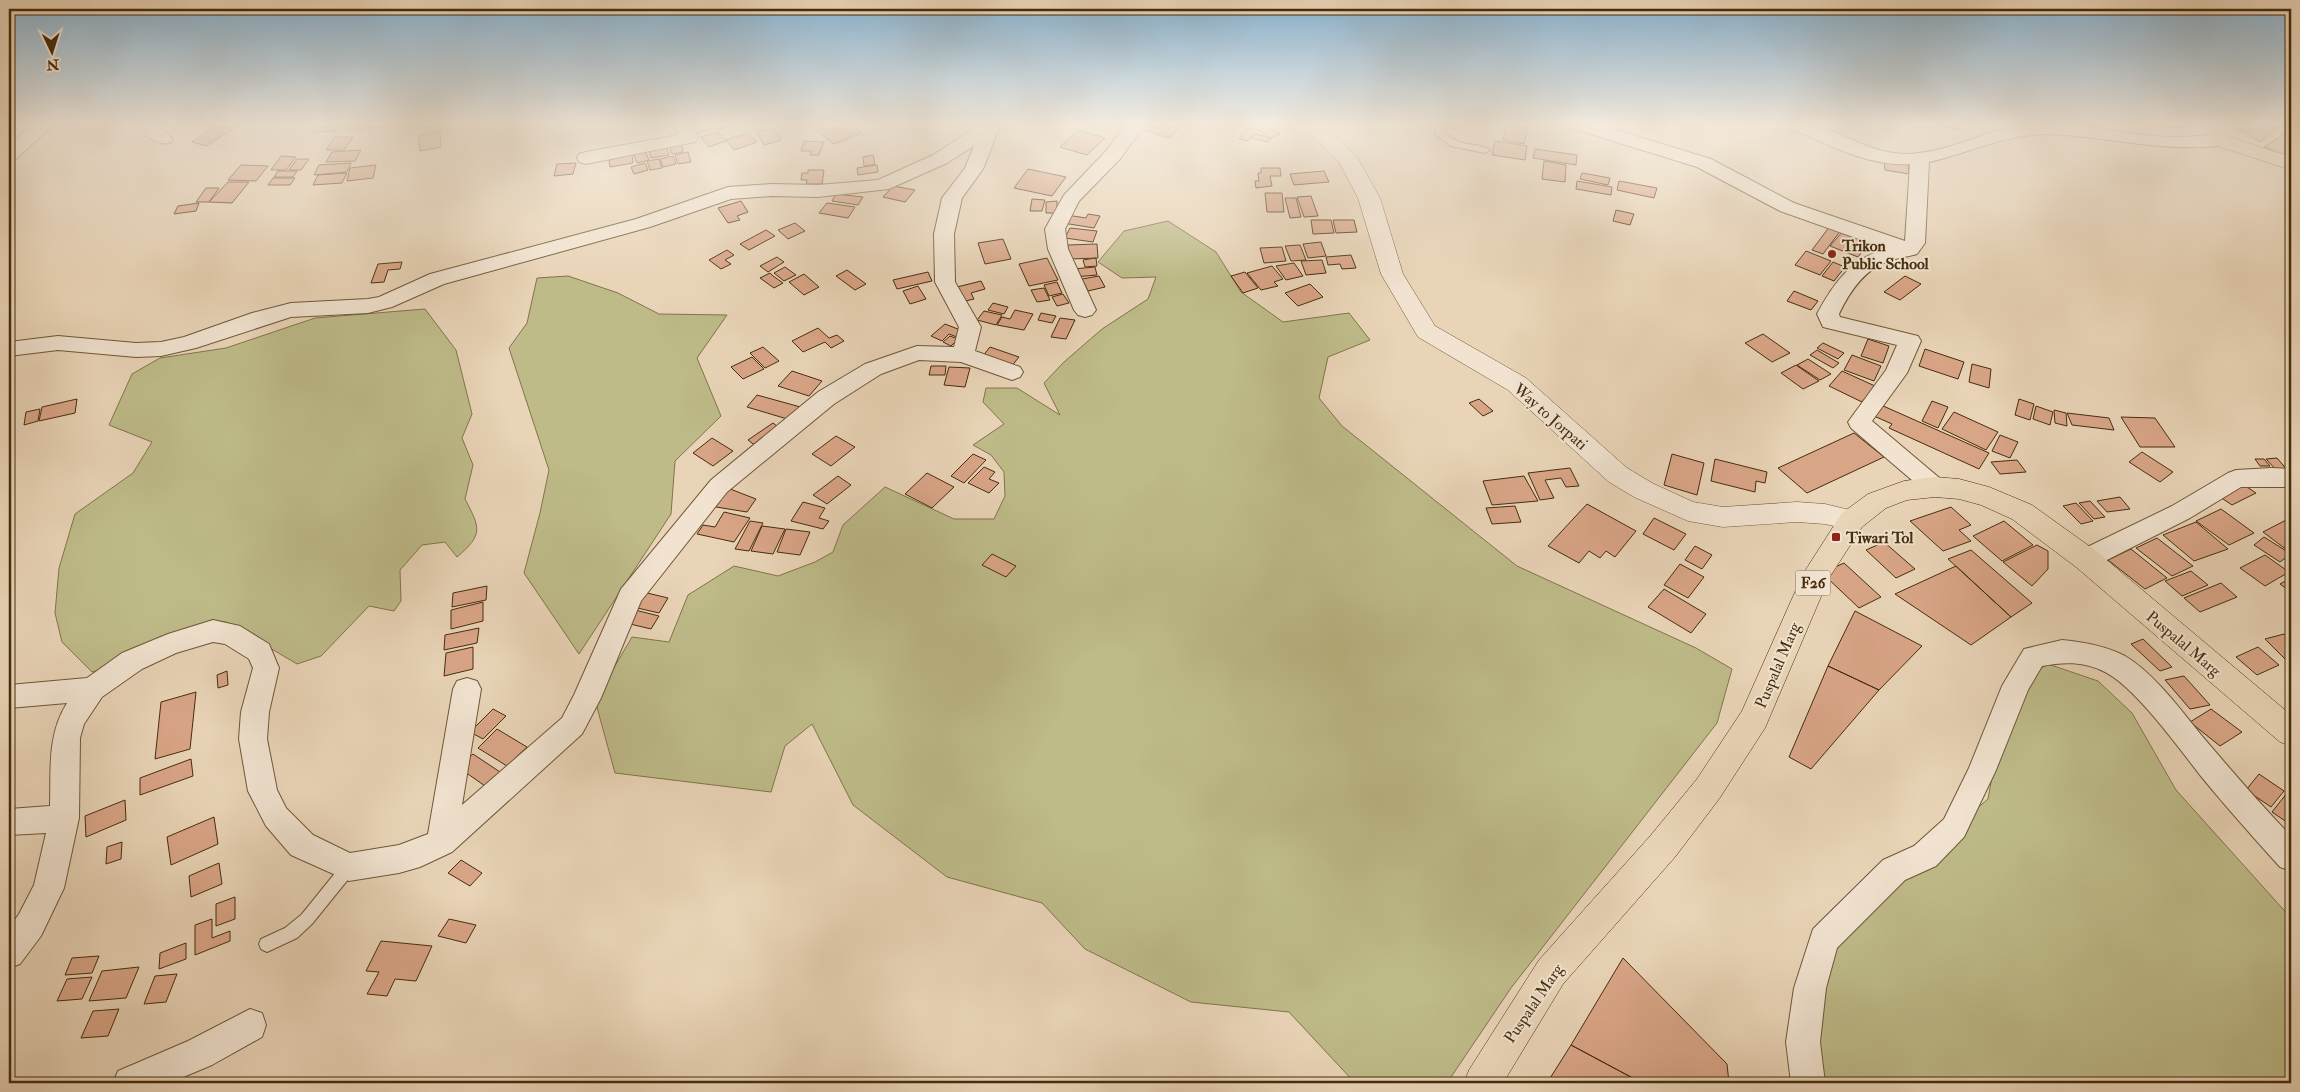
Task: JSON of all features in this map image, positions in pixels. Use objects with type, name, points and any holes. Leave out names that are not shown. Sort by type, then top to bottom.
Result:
[{"type":"main road","name":"Puspalal Marg","points":[[1482,1083],[1551,972],[1663,846],[1708,789],[1754,719],[1817,574],[1852,520],[1876,501],[1904,492],[1934,487],[1959,489],[1989,497],[2022,512],[2086,559],[2291,732]]},
{"type":"street","points":[[9,349],[58,343],[136,350],[161,349],[188,343],[260,318],[290,310],[368,306],[385,302],[437,279],[643,223],[728,193],[771,190],[818,191],[882,185],[907,174]]},
{"type":"street","points":[[963,355],[970,327],[945,282],[946,256],[944,234],[952,198],[970,174]]},
{"type":"street","points":[[1085,310],[1058,250],[1055,229],[1071,200],[1095,174]]},
{"type":"street","name":"Way to Jorpati","points":[[1356,174],[1369,198],[1392,274],[1426,330],[1517,384],[1618,475],[1642,490],[1688,511],[1723,517],[1797,512],[1826,514],[1852,520]]},
{"type":"street","points":[[1726,174],[1787,207],[1910,250]]},
{"type":"street","points":[[1919,174],[1915,243],[1910,250],[1902,254],[1881,256],[1860,269],[1837,297],[1828,314],[1831,322],[1910,341],[1896,373],[1859,422],[1934,487]]},
{"type":"street","points":[[9,953],[30,925],[49,888],[64,818],[66,738],[71,722],[92,689],[132,661],[168,644],[213,630],[231,634],[260,652],[266,668],[255,712],[253,739],[263,791],[276,818],[302,846],[349,867],[399,859],[420,853],[441,842],[572,726],[587,698],[630,596],[719,486],[775,442],[826,398],[873,369],[917,354],[963,355],[1012,372]]},
{"type":"street","points":[[2086,559],[2182,512],[2236,479],[2291,478]]},
{"type":"street","points":[[1808,1083],[1803,1042],[1810,988],[1824,940],[1894,870],[1925,856],[1954,828],[1982,770],[2016,686],[2033,657],[2062,651],[2084,653],[2115,664],[2135,680],[2162,708],[2239,801],[2291,857]]},
{"type":"street","points":[[9,696],[92,689]]},
{"type":"street","points":[[441,842],[467,689]]},
{"type":"street","points":[[9,822],[64,818]]},
{"type":"street","points":[[130,1083],[200,1053],[250,1025]]},
{"type":"lane","points":[[267,944],[290,933],[307,919],[349,867]]},
{"type":"shaded area","points":[[1168,221],[1216,252],[1241,292],[1283,322],[1349,313],[1370,340],[1328,357],[1319,398],[1342,426],[1517,566],[1696,648],[1732,669],[1717,723],[1511,988],[1447,1083],[1355,1083],[1289,1012],[1191,1002],[1085,949],[1042,903],[947,877],[853,805],[812,724],[785,746],[771,792],[615,773],[595,700],[632,637],[669,642],[688,595],[734,566],[778,576],[815,562],[833,552],[843,525],[885,487],[954,519],[994,519],[1005,496],[1004,472],[991,455],[973,445],[1004,424],[983,402],[986,388],[1017,388],[1060,415],[1044,383],[1064,362],[1102,329],[1148,299],[1156,277],[1122,278],[1098,262],[1124,231]]},
{"type":"shaded area","points":[[568,276],[618,293],[659,314],[727,315],[697,358],[721,416],[675,461],[671,514],[579,654],[524,573],[549,470],[509,348],[527,323],[537,278]]},
{"type":"shaded area","points":[[425,309],[456,350],[472,414],[462,438],[473,465],[465,499],[474,517],[477,530],[472,542],[466,549],[457,557],[445,542],[422,545],[400,570],[401,601],[394,611],[369,606],[321,656],[297,664],[226,622],[212,620],[110,667],[92,672],[62,642],[55,613],[59,568],[75,514],[133,473],[152,442],[109,425],[132,374],[160,358],[226,348],[315,318]]},
{"type":"shaded area","points":[[2048,664],[2098,681],[2132,713],[2176,790],[2291,918],[2291,1083],[1814,1083],[1807,951],[1988,799],[2008,687]]},
{"type":"building","points":[[233,174],[262,174],[256,181],[228,180]]},
{"type":"building","points":[[276,174],[295,174],[293,177],[274,177]]},
{"type":"building","points":[[347,174],[342,183],[313,185],[318,175]]},
{"type":"building","points":[[349,174],[374,174],[373,178],[347,181]]},
{"type":"building","points":[[555,174],[573,174],[573,174],[554,176]]},
{"type":"building","points":[[802,174],[823,174],[822,184],[806,184],[807,180],[801,180]]},
{"type":"building","points":[[1024,174],[1052,174],[1066,177],[1052,196],[1014,188]]},
{"type":"building","points":[[1258,174],[1281,174],[1281,176],[1270,176],[1272,186],[1256,188],[1255,181],[1259,181]]},
{"type":"building","points":[[1290,174],[1325,174],[1329,182],[1294,185]]},
{"type":"building","points":[[1543,174],[1565,174],[1565,182],[1542,179]]},
{"type":"building","points":[[1582,174],[1610,178],[1608,185],[1580,179]]},
{"type":"building","points":[[273,178],[295,178],[290,185],[268,185]]},
{"type":"building","points":[[1577,181],[1612,187],[1611,195],[1576,189]]},
{"type":"building","points":[[1619,181],[1657,188],[1654,198],[1617,190]]},
{"type":"building","points":[[228,182],[249,182],[232,203],[209,202]]},
{"type":"building","points":[[893,186],[915,190],[905,202],[883,197]]},
{"type":"building","points":[[206,188],[219,188],[209,202],[196,202]]},
{"type":"building","points":[[1265,193],[1282,193],[1284,212],[1267,212]]},
{"type":"building","points":[[836,194],[863,197],[858,205],[832,201]]},
{"type":"building","points":[[1311,196],[1318,216],[1304,217],[1297,197]]},
{"type":"building","points":[[1285,198],[1296,198],[1301,217],[1290,218]]},
{"type":"building","points":[[1032,199],[1045,200],[1042,211],[1030,211]]},
{"type":"building","points":[[741,201],[748,212],[737,216],[740,220],[728,223],[718,208]]},
{"type":"building","points":[[1057,201],[1057,213],[1046,213],[1046,202]]},
{"type":"building","points":[[199,203],[196,211],[174,214],[178,206]]},
{"type":"building","points":[[827,203],[855,207],[848,218],[819,213]]},
{"type":"building","points":[[1616,210],[1634,214],[1630,225],[1613,221]]},
{"type":"building","points":[[1088,214],[1100,216],[1094,228],[1063,223],[1067,215],[1086,218]]},
{"type":"building","points":[[1311,220],[1331,220],[1334,233],[1313,234]]},
{"type":"building","points":[[1333,220],[1354,220],[1357,232],[1336,233]]},
{"type":"building","points":[[795,223],[805,231],[788,239],[778,230]]},
{"type":"building","points":[[1830,226],[1841,230],[1823,254],[1812,250]]},
{"type":"building","points":[[1070,228],[1097,231],[1093,242],[1065,238]]},
{"type":"building","points":[[766,230],[775,236],[749,250],[740,244]]},
{"type":"building","points":[[1843,231],[1870,242],[1858,257],[1830,246]]},
{"type":"building","points":[[1003,239],[1011,259],[985,264],[978,243]]},
{"type":"building","points":[[1321,242],[1326,256],[1308,258],[1303,244]]},
{"type":"building","points":[[1097,244],[1098,258],[1069,259],[1068,245]]},
{"type":"building","points":[[1300,245],[1306,260],[1291,261],[1285,246]]},
{"type":"building","points":[[1282,247],[1286,261],[1264,263],[1260,248]]},
{"type":"building","points":[[727,250],[734,255],[725,260],[731,264],[721,269],[709,260]]},
{"type":"building","points":[[1806,251],[1831,261],[1820,275],[1795,265]]},
{"type":"building","points":[[1351,255],[1356,268],[1342,269],[1340,264],[1328,265],[1326,257]]},
{"type":"building","points":[[777,257],[784,262],[768,272],[760,266]]},
{"type":"building","points":[[1047,258],[1058,280],[1029,286],[1019,264]]},
{"type":"building","points":[[1096,258],[1097,266],[1085,267],[1083,260]]},
{"type":"building","points":[[1322,260],[1326,273],[1306,275],[1301,261]]},
{"type":"building","points":[[402,262],[400,269],[388,270],[384,282],[371,283],[378,264]]},
{"type":"building","points":[[1833,262],[1845,267],[1834,281],[1822,276]]},
{"type":"building","points":[[1294,263],[1303,276],[1286,280],[1276,266]]},
{"type":"building","points":[[1272,266],[1283,279],[1274,282],[1278,286],[1261,290],[1247,273]]},
{"type":"building","points":[[785,267],[796,275],[784,281],[774,273]]},
{"type":"building","points":[[1095,267],[1097,275],[1075,277],[1073,269]]},
{"type":"building","points":[[847,270],[866,284],[855,290],[836,276]]},
{"type":"building","points":[[928,272],[932,281],[897,289],[893,280]]},
{"type":"building","points":[[1245,272],[1258,288],[1243,293],[1231,276]]},
{"type":"building","points":[[770,273],[783,283],[774,288],[760,278]]},
{"type":"building","points":[[804,274],[819,287],[804,295],[789,282]]},
{"type":"building","points":[[1099,276],[1105,287],[1088,291],[1082,279]]},
{"type":"building","points":[[1905,276],[1921,284],[1900,300],[1884,292]]},
{"type":"building","points":[[981,281],[985,289],[971,293],[974,299],[961,302],[953,288]]},
{"type":"building","points":[[1057,282],[1062,293],[1049,296],[1044,285]]},
{"type":"building","points":[[1310,284],[1323,297],[1298,306],[1285,293]]},
{"type":"building","points":[[918,286],[926,299],[910,304],[903,291]]},
{"type":"building","points":[[1044,288],[1050,300],[1037,302],[1031,290]]},
{"type":"building","points":[[1794,291],[1818,301],[1811,310],[1787,301]]},
{"type":"building","points":[[1063,294],[1069,303],[1057,306],[1052,297]]},
{"type":"building","points":[[993,303],[1008,307],[1004,314],[988,310]]},
{"type":"building","points":[[1015,310],[1033,314],[1024,330],[997,325],[1002,317],[1010,319]]},
{"type":"building","points":[[984,311],[1002,315],[996,325],[977,320]]},
{"type":"building","points":[[1041,313],[1056,316],[1052,323],[1038,320]]},
{"type":"building","points":[[1060,318],[1075,320],[1066,339],[1051,337]]},
{"type":"building","points":[[945,324],[963,331],[957,337],[949,334],[942,341],[931,336]]},
{"type":"building","points":[[818,328],[829,338],[837,335],[844,341],[831,348],[825,342],[803,352],[792,341]]},
{"type":"building","points":[[1763,334],[1790,353],[1772,362],[1745,343]]},
{"type":"building","points":[[950,336],[958,339],[951,346],[943,342]]},
{"type":"building","points":[[1868,339],[1889,346],[1883,363],[1861,356]]},
{"type":"building","points":[[1823,343],[1844,353],[1838,359],[1817,348]]},
{"type":"building","points":[[763,347],[779,361],[765,368],[750,353]]},
{"type":"building","points":[[990,347],[1019,357],[1010,368],[981,358]]},
{"type":"building","points":[[1925,349],[1964,362],[1958,379],[1919,366]]},
{"type":"building","points":[[1817,350],[1839,363],[1833,368],[1810,355]]},
{"type":"building","points":[[1852,355],[1881,366],[1874,381],[1844,370]]},
{"type":"building","points":[[752,357],[764,369],[743,379],[731,367]]},
{"type":"building","points":[[1808,359],[1831,374],[1820,380],[1797,365]]},
{"type":"building","points":[[1972,364],[1991,369],[1989,388],[1969,382]]},
{"type":"building","points":[[1796,365],[1819,381],[1803,389],[1781,373]]},
{"type":"building","points":[[931,366],[946,366],[945,375],[929,375]]},
{"type":"building","points":[[949,367],[970,368],[965,387],[944,385]]},
{"type":"building","points":[[792,371],[822,381],[809,396],[778,386]]},
{"type":"building","points":[[1842,371],[1875,386],[1862,402],[1829,386]]},
{"type":"building","points":[[757,395],[804,408],[794,421],[747,407]]},
{"type":"building","points":[[77,399],[75,413],[39,421],[42,407]]},
{"type":"building","points":[[1479,399],[1493,411],[1483,416],[1469,403]]},
{"type":"building","points":[[2019,399],[2034,404],[2030,420],[2015,415]]},
{"type":"building","points":[[1932,401],[1948,407],[1938,428],[1922,421]]},
{"type":"building","points":[[1881,405],[1989,453],[1979,469],[1889,428],[1892,424],[1874,416]]},
{"type":"building","points":[[2036,406],[2053,412],[2050,425],[2033,419]]},
{"type":"building","points":[[40,409],[38,421],[24,425],[26,412]]},
{"type":"building","points":[[2054,410],[2066,413],[2067,426],[2055,423]]},
{"type":"building","points":[[1954,412],[1998,432],[1986,450],[1942,429]]},
{"type":"building","points":[[2067,413],[2109,418],[2114,430],[2072,425]]},
{"type":"building","points":[[2121,417],[2155,418],[2175,447],[2140,447]]},
{"type":"building","points":[[773,423],[782,430],[757,447],[748,440]]},
{"type":"building","points":[[1854,433],[1884,457],[1807,493],[1778,468]]},
{"type":"building","points":[[2000,435],[2018,442],[2010,458],[1992,451]]},
{"type":"building","points":[[836,436],[855,447],[831,466],[812,454]]},
{"type":"building","points":[[712,438],[733,451],[713,466],[693,453]]},
{"type":"building","points":[[2142,452],[2173,472],[2160,482],[2129,462]]},
{"type":"building","points":[[973,454],[986,460],[964,483],[951,476]]},
{"type":"building","points":[[1672,454],[1704,463],[1697,495],[1664,485]]},
{"type":"building","points":[[2277,458],[2289,472],[2279,473],[2266,459]]},
{"type":"building","points":[[1715,459],[1767,472],[1765,483],[1756,481],[1755,492],[1711,481]]},
{"type":"building","points":[[2255,459],[2264,459],[2270,466],[2260,466]]},
{"type":"building","points":[[2017,460],[2026,472],[2000,474],[1991,462]]},
{"type":"building","points":[[984,467],[995,472],[989,479],[999,483],[989,493],[968,483]]},
{"type":"building","points":[[1570,468],[1579,486],[1566,487],[1561,478],[1545,480],[1554,498],[1540,500],[1528,473]]},
{"type":"building","points":[[927,473],[954,487],[932,508],[905,494]]},
{"type":"building","points":[[838,476],[851,485],[827,504],[813,495]]},
{"type":"building","points":[[1524,476],[1538,501],[1492,505],[1483,481]]},
{"type":"building","points":[[2241,483],[2256,493],[2232,505],[2217,495]]},
{"type":"building","points":[[725,487],[756,499],[747,512],[710,506]]},
{"type":"building","points":[[2120,497],[2130,509],[2107,512],[2097,501]]},
{"type":"building","points":[[2090,501],[2105,517],[2094,519],[2079,503]]},
{"type":"building","points":[[803,502],[825,508],[819,518],[829,521],[823,529],[791,521]]},
{"type":"building","points":[[2076,503],[2093,521],[2081,524],[2063,506]]},
{"type":"building","points":[[1587,504],[1636,531],[1615,557],[1606,551],[1600,558],[1589,551],[1579,563],[1548,546]]},
{"type":"building","points":[[1515,506],[1521,522],[1492,524],[1486,508]]},
{"type":"building","points":[[1951,507],[1971,525],[1959,530],[1971,541],[1943,551],[1910,521]]},
{"type":"building","points":[[2221,509],[2254,533],[2229,545],[2196,521]]},
{"type":"building","points":[[724,512],[750,518],[734,542],[697,534],[703,525],[715,527]]},
{"type":"building","points":[[1654,518],[1686,534],[1674,550],[1643,534]]},
{"type":"building","points":[[2288,519],[2291,522],[2291,553],[2263,532]]},
{"type":"building","points":[[750,521],[763,523],[749,551],[735,549]]},
{"type":"building","points":[[2004,521],[2033,545],[2002,561],[1973,536]]},
{"type":"building","points":[[2196,522],[2228,549],[2194,561],[2163,535]]},
{"type":"building","points":[[762,526],[785,529],[773,554],[751,551]]},
{"type":"building","points":[[786,529],[810,532],[800,555],[777,552]]},
{"type":"building","points":[[2264,537],[2291,554],[2280,562],[2254,545]]},
{"type":"building","points":[[2157,538],[2193,566],[2172,576],[2136,548]]},
{"type":"building","points":[[1884,542],[1915,569],[1896,578],[1866,550]]},
{"type":"building","points":[[2037,545],[2048,551],[2048,569],[2032,586],[2003,562]]},
{"type":"building","points":[[1695,546],[1712,555],[1702,569],[1685,560]]},
{"type":"building","points":[[2131,549],[2167,578],[2145,589],[2108,560]]},
{"type":"building","points":[[1971,550],[2032,603],[2011,617],[1948,559]]},
{"type":"building","points":[[992,554],[1016,566],[1006,577],[982,565]]},
{"type":"building","points":[[2265,555],[2289,572],[2265,586],[2240,568]]},
{"type":"building","points":[[1844,563],[1881,597],[1859,608],[1822,573]]},
{"type":"building","points":[[1680,564],[1704,577],[1688,598],[1664,585]]},
{"type":"building","points":[[1956,566],[2011,617],[1971,645],[1895,594]]},
{"type":"building","points":[[2191,571],[2208,585],[2182,596],[2165,581]]},
{"type":"building","points":[[2291,578],[2291,592],[2280,584]]},
{"type":"building","points":[[2221,583],[2237,597],[2200,612],[2184,598]]},
{"type":"building","points":[[487,586],[486,600],[452,607],[453,593]]},
{"type":"building","points":[[1664,589],[1706,614],[1691,633],[1648,607]]},
{"type":"building","points":[[639,591],[668,598],[659,613],[629,606]]},
{"type":"building","points":[[483,602],[483,621],[451,629],[451,610]]},
{"type":"building","points":[[635,610],[659,616],[651,629],[626,623]]},
{"type":"building","points":[[1855,611],[1922,646],[1879,690],[1828,666]]},
{"type":"building","points":[[479,628],[477,643],[444,650],[445,635]]},
{"type":"building","points":[[2284,634],[2291,641],[2291,665],[2265,639]]},
{"type":"building","points":[[2143,639],[2172,667],[2160,671],[2131,644]]},
{"type":"building","points":[[473,647],[473,669],[444,676],[446,653]]},
{"type":"building","points":[[2258,647],[2279,665],[2257,675],[2236,657]]},
{"type":"building","points":[[1828,666],[1879,690],[1811,769],[1789,757]]},
{"type":"building","points":[[227,671],[228,685],[218,688],[217,675]]},
{"type":"building","points":[[2184,676],[2210,705],[2190,709],[2165,680]]},
{"type":"building","points":[[196,692],[190,749],[155,759],[161,702]]},
{"type":"building","points":[[493,709],[506,716],[483,739],[470,732]]},
{"type":"building","points":[[2211,709],[2242,732],[2220,746],[2190,722]]},
{"type":"building","points":[[497,729],[527,747],[507,766],[478,748]]},
{"type":"building","points":[[473,754],[500,772],[485,786],[458,767]]},
{"type":"building","points":[[191,759],[193,776],[140,795],[140,778]]},
{"type":"building","points":[[2259,774],[2284,791],[2271,807],[2246,790]]},
{"type":"building","points":[[2287,793],[2291,796],[2291,825],[2272,812]]},
{"type":"building","points":[[125,800],[126,820],[86,837],[85,816]]},
{"type":"building","points":[[214,817],[218,844],[171,865],[167,837]]},
{"type":"building","points":[[122,842],[121,859],[106,864],[107,847]]},
{"type":"building","points":[[461,860],[482,873],[470,886],[448,873]]},
{"type":"building","points":[[219,863],[222,884],[191,897],[189,876]]},
{"type":"building","points":[[235,897],[235,919],[216,926],[216,904]]},
{"type":"building","points":[[212,919],[212,938],[230,931],[230,941],[195,955],[195,925]]},
{"type":"building","points":[[449,919],[476,925],[466,943],[438,936]]},
{"type":"building","points":[[381,941],[432,946],[416,981],[395,979],[387,996],[367,994],[379,972],[366,971]]},
{"type":"building","points":[[186,943],[186,959],[159,969],[160,953]]},
{"type":"building","points":[[99,956],[92,973],[65,975],[72,958]]},
{"type":"building","points":[[1623,958],[1727,1064],[1729,1083],[1642,1083],[1571,1045]]},
{"type":"building","points":[[139,967],[126,998],[89,1001],[102,971]]},
{"type":"building","points":[[177,974],[166,1002],[144,1004],[155,976]]},
{"type":"building","points":[[92,977],[82,999],[57,1001],[67,979]]},
{"type":"building","points":[[119,1009],[108,1036],[81,1038],[93,1011]]},
{"type":"building","points":[[1571,1045],[1642,1083],[1547,1083]]},
{"type":"place","name":"Trikon Public School","points":[[1832,254]]},
{"type":"place","name":"Tiwari Tol","points":[[1836,537]]}]
